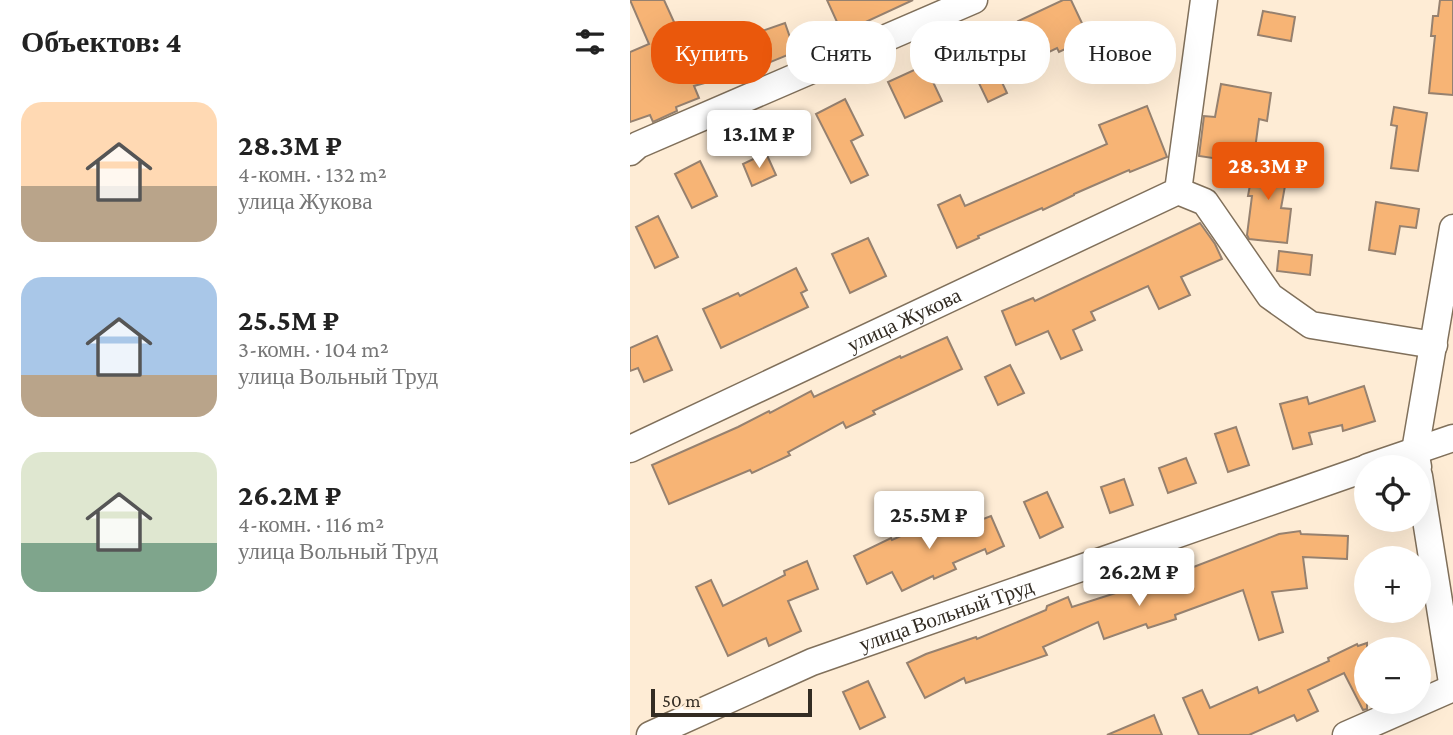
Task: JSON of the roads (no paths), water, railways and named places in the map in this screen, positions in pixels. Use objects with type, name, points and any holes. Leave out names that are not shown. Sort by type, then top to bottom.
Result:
[{"type":"street","points":[[630,152],[638,145],[974,0]]},
{"type":"street","points":[[1204,0],[1178,191],[1205,202],[1270,296],[1311,325],[1434,345]]},
{"type":"street","name":"улица Жукова","points":[[630,449],[1178,191]]},
{"type":"street","points":[[1418,455],[1453,228]]},
{"type":"street","name":"улица Вольный Труд","points":[[1430,455],[1453,438]]},
{"type":"street","name":"улица Вольный Труд","points":[[650,735],[812,662],[1354,472]]},
{"type":"street","points":[[1346,735],[1453,689],[1428,532]]}]
